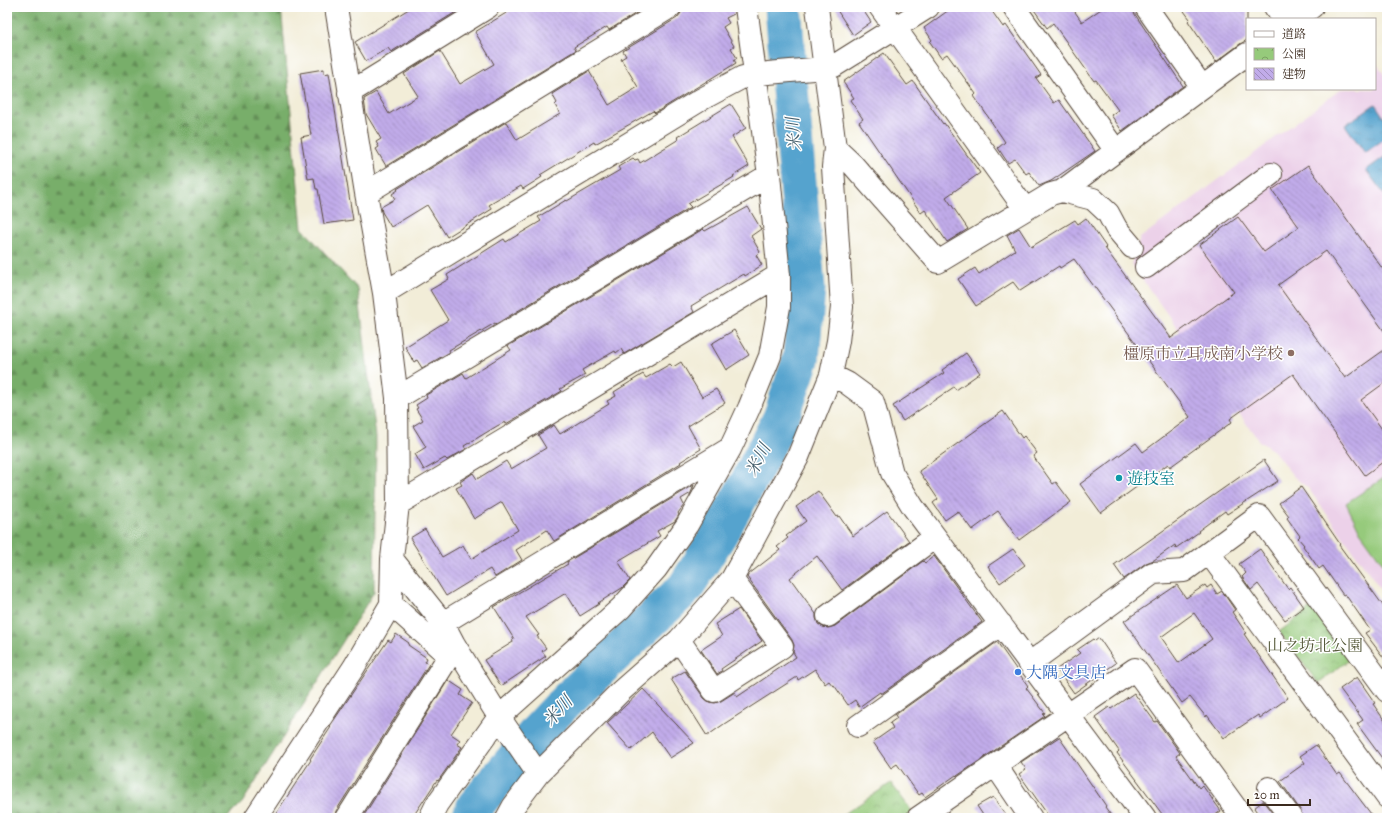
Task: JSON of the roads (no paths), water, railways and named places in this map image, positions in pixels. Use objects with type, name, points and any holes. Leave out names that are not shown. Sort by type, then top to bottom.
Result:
[{"type":"street","points":[[255,818],[354,667],[391,604],[392,559],[398,504],[397,398],[384,293],[349,93],[336,7]]},
{"type":"street","points":[[349,93],[488,7]]},
{"type":"street","points":[[366,193],[670,7]]},
{"type":"street","points":[[430,818],[437,804],[502,721],[621,608],[656,569],[688,525],[730,448],[749,408],[770,356],[779,307],[779,275],[761,74],[746,7]]},
{"type":"street","points":[[507,818],[536,771],[679,640],[732,579],[798,457],[831,375],[838,341],[842,308],[833,167],[834,148],[820,68],[817,7]]},
{"type":"street","points":[[880,7],[1025,208]]},
{"type":"street","points":[[384,293],[702,99],[743,77],[834,66],[928,7]]},
{"type":"street","points":[[1014,7],[1116,151]]},
{"type":"street","points":[[1146,7],[1202,87]]},
{"type":"street","points":[[1275,7],[1283,18]]},
{"type":"street","points":[[1297,18],[1312,7]]},
{"type":"street","points":[[834,148],[853,165],[938,262],[1025,208],[1051,194],[1062,191],[1246,55]]},
{"type":"street","points":[[1146,267],[1271,174]]},
{"type":"street","points":[[397,398],[769,175]]},
{"type":"street","points":[[1062,191],[1093,199],[1108,213],[1116,228],[1132,247]]},
{"type":"street","points":[[398,504],[779,275]]},
{"type":"street","points":[[831,375],[847,383],[873,402],[892,473],[913,507],[1144,818]]},
{"type":"street","points":[[443,623],[730,448]]},
{"type":"street","points":[[1030,663],[1153,573],[1184,571],[1260,516],[1387,691]]},
{"type":"street","points":[[828,616],[936,537]]},
{"type":"street","points":[[1209,553],[1387,797]]},
{"type":"street","points":[[392,559],[443,623],[452,650],[536,771]]},
{"type":"street","points":[[679,640],[714,691],[782,647],[732,579]]},
{"type":"street","points":[[391,604],[452,650]]},
{"type":"street","points":[[858,726],[1001,624]]},
{"type":"street","points":[[348,818],[452,650]]},
{"type":"street","points":[[919,818],[1135,670],[1243,818]]},
{"type":"street","points":[[996,766],[1031,818]]},
{"type":"street","points":[[1269,788],[1291,818]]},
{"type":"water","points":[[1375,104],[1387,122],[1387,137],[1365,153],[1345,125]]},
{"type":"water","points":[[1387,155],[1387,198],[1366,170]]},
{"type":"waterway","name":"米川","points":[[470,818],[475,806],[537,732],[566,701],[685,588],[721,531],[750,479],[781,418],[801,359],[807,288],[783,7]]},
{"type":"place","name":"橿原市立耳成南小学校","points":[[1291,353]]},
{"type":"place","name":"遊技室","points":[[1119,478]]},
{"type":"place","name":"大隅文具店","points":[[1018,672]]},
{"type":"park label","name":"山之坊北公園","points":[[1315,645]]}]
